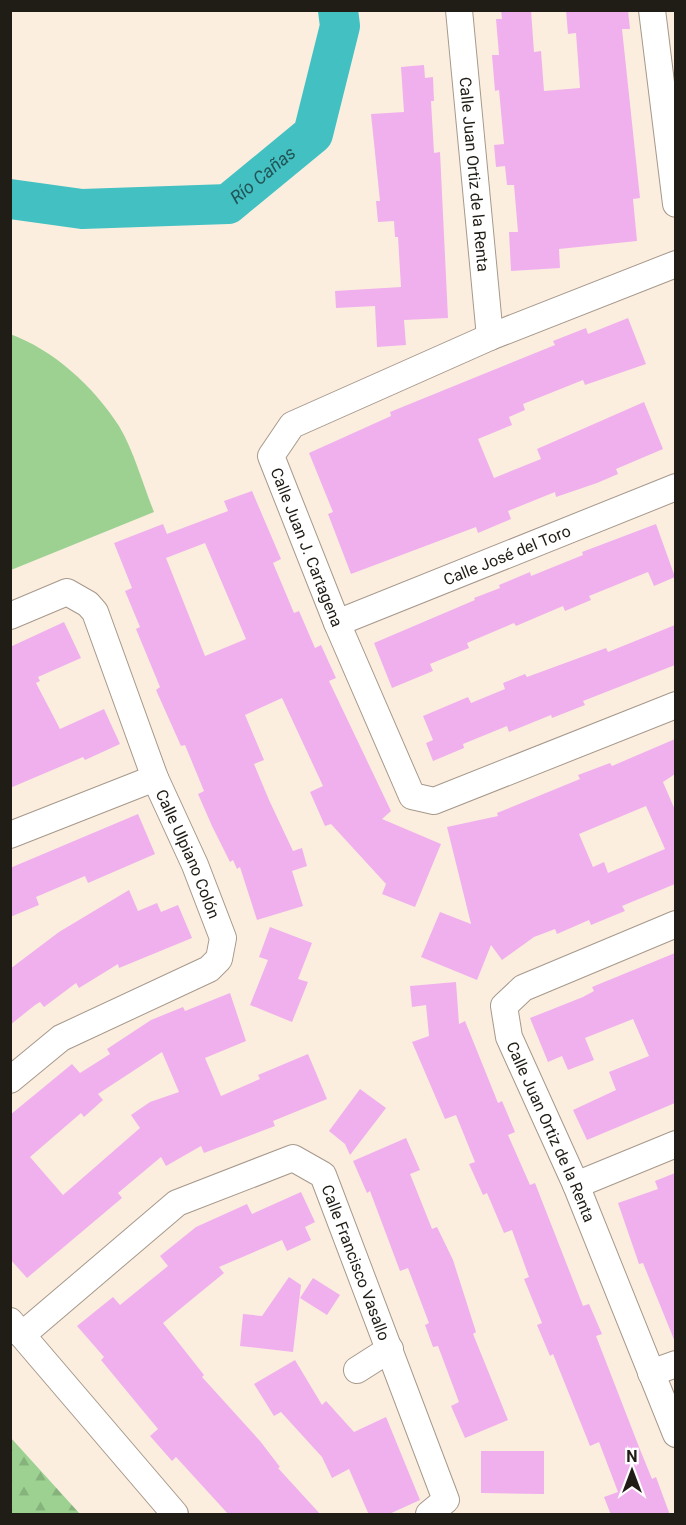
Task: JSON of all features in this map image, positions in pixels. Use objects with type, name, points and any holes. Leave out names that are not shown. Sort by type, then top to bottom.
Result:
[{"type":"street","name":"Calle Juan Ortiz de la Renta","points":[[459,10],[490,337]]},
{"type":"street","points":[[652,10],[675,204]]},
{"type":"street","name":"Calle Juan J. Cartagena","points":[[675,264],[490,337],[292,425],[271,456],[337,623],[412,796],[434,801],[675,705]]},
{"type":"street","name":"Calle José del Toro","points":[[337,623],[675,487]]},
{"type":"street","name":"Calle Ulpiano Colón","points":[[10,616],[68,592],[88,604],[95,612],[155,778],[195,866],[223,938],[219,959],[209,969],[61,1038],[10,1080]]},
{"type":"street","points":[[10,836],[155,778]]},
{"type":"street","name":"Calle Juan Ortiz de la Renta","points":[[675,924],[523,987],[504,1006],[509,1037],[576,1185],[675,1434]]},
{"type":"street","points":[[576,1185],[675,1144]]},
{"type":"street","name":"Calle Francisco Vasallo","points":[[16,1328],[177,1203],[293,1158],[323,1174],[390,1349],[446,1500],[429,1515]]},
{"type":"street","points":[[16,1328],[175,1515]]},
{"type":"street","points":[[357,1370],[390,1349]]},
{"type":"street","points":[[651,1373],[675,1364]]},
{"type":"green space","points":[[10,334],[57,360],[72,371],[98,397],[124,436],[154,512],[11,570]]},
{"type":"green space","points":[[11,1438],[80,1514],[11,1514]]},
{"type":"building","points":[[501,10],[531,10],[534,52],[541,51],[544,91],[580,88],[576,33],[568,34],[566,10],[628,10],[630,29],[622,29],[640,198],[633,199],[637,241],[559,249],[560,268],[511,271],[509,232],[518,232],[514,185],[507,185],[505,166],[496,167],[494,145],[504,144],[499,90],[495,91],[492,55],[499,55],[496,19],[502,19]]},
{"type":"building","points":[[424,65],[425,78],[433,77],[434,101],[431,101],[434,153],[440,152],[448,318],[404,320],[406,345],[377,347],[375,306],[336,308],[335,291],[401,287],[398,237],[395,237],[394,221],[378,222],[376,201],[380,201],[371,114],[404,112],[401,67]]},
{"type":"building","points":[[628,318],[646,364],[585,385],[583,380],[523,404],[525,410],[509,417],[512,425],[478,439],[494,478],[541,459],[537,449],[644,402],[663,449],[616,469],[618,474],[597,483],[556,497],[555,492],[508,511],[511,519],[478,533],[476,527],[351,574],[328,514],[333,512],[309,453],[391,416],[390,412],[555,345],[553,341],[586,328],[588,334]]},
{"type":"building","points":[[252,491],[281,559],[273,563],[294,613],[299,611],[315,648],[321,645],[336,678],[329,681],[391,811],[382,819],[441,844],[415,907],[382,894],[386,884],[331,824],[325,826],[310,792],[323,786],[282,698],[245,715],[264,760],[254,764],[269,800],[293,851],[302,848],[307,866],[292,871],[303,906],[257,920],[240,867],[237,869],[233,860],[230,862],[212,826],[198,794],[204,791],[185,745],[181,746],[156,690],[160,687],[136,629],[140,627],[125,591],[132,588],[114,543],[163,524],[167,534],[228,511],[224,501]],"holes":[[[205,543],[246,639],[205,656],[166,558]]]},
{"type":"building","points":[[656,524],[675,577],[654,586],[648,572],[589,596],[591,600],[565,611],[563,606],[516,626],[514,623],[467,643],[469,648],[430,664],[433,671],[392,688],[374,643],[475,600],[474,598],[500,588],[499,585],[530,572],[531,576],[583,555],[582,552]]},
{"type":"building","points":[[64,622],[81,658],[38,677],[40,681],[36,683],[60,729],[104,709],[120,744],[85,760],[83,757],[10,788],[10,647]]},
{"type":"building","points":[[675,625],[675,665],[583,701],[585,705],[552,718],[551,715],[509,732],[507,726],[463,744],[464,748],[433,761],[426,743],[433,740],[423,716],[468,697],[471,703],[505,689],[503,683],[525,674],[527,677],[606,648],[608,652]]},
{"type":"building","points":[[675,739],[675,774],[663,782],[675,810],[675,884],[622,906],[625,911],[591,925],[589,920],[557,934],[555,929],[534,937],[502,960],[491,945],[477,980],[421,957],[440,912],[471,924],[447,827],[498,816],[497,813],[580,779],[578,775],[610,763],[612,766]],"holes":[[[646,806],[665,849],[608,873],[604,862],[593,867],[579,834]]]},
{"type":"building","points":[[138,814],[155,854],[88,883],[85,876],[36,897],[39,905],[10,917],[10,868]]},
{"type":"building","points":[[129,890],[138,911],[157,903],[161,912],[178,905],[192,938],[119,968],[118,964],[79,988],[76,983],[44,1007],[40,1002],[35,1005],[10,1025],[10,969],[59,932]]},
{"type":"building","points":[[270,927],[312,943],[298,979],[308,982],[292,1022],[250,1005],[268,960],[259,957]]},
{"type":"building","points":[[675,953],[675,1103],[587,1140],[573,1110],[616,1090],[609,1072],[649,1056],[633,1019],[585,1038],[594,1060],[568,1070],[562,1056],[548,1062],[530,1018],[583,997],[594,991],[592,987]]},
{"type":"building","points":[[456,982],[459,1024],[465,1021],[498,1103],[502,1101],[515,1132],[508,1135],[530,1185],[535,1183],[583,1306],[589,1304],[602,1334],[596,1336],[652,1479],[656,1477],[670,1515],[611,1515],[604,1497],[618,1492],[599,1442],[590,1446],[553,1354],[550,1356],[537,1325],[542,1323],[524,1279],[529,1277],[512,1230],[504,1233],[487,1193],[483,1195],[469,1164],[475,1162],[456,1115],[445,1119],[412,1042],[429,1036],[426,1005],[412,1007],[410,986]]},
{"type":"building","points":[[230,993],[246,1041],[205,1058],[221,1096],[260,1079],[258,1075],[308,1054],[327,1099],[273,1121],[275,1126],[204,1153],[201,1146],[166,1166],[161,1157],[118,1193],[122,1198],[27,1278],[10,1259],[10,1115],[72,1064],[80,1073],[110,1054],[107,1049],[151,1020],[183,1007],[185,1011]],"holes":[[[162,1052],[179,1092],[150,1102],[131,1115],[140,1128],[63,1195],[30,1157],[81,1113],[84,1117],[103,1100],[98,1094]]]},
{"type":"building","points":[[360,1089],[386,1108],[350,1155],[345,1144],[329,1131]]},
{"type":"building","points":[[406,1138],[420,1170],[410,1174],[432,1229],[437,1227],[453,1260],[476,1332],[473,1334],[508,1420],[465,1438],[451,1406],[459,1402],[438,1346],[433,1347],[425,1325],[429,1323],[408,1268],[400,1271],[370,1191],[367,1193],[353,1161]]},
{"type":"building","points":[[675,1173],[675,1342],[643,1263],[639,1264],[618,1203],[658,1189],[655,1181]]},
{"type":"building","points":[[301,1192],[315,1222],[305,1227],[311,1240],[287,1251],[282,1240],[219,1267],[224,1273],[163,1323],[204,1375],[202,1377],[260,1441],[280,1467],[278,1468],[321,1515],[229,1515],[176,1457],[172,1461],[150,1436],[158,1429],[101,1360],[104,1357],[77,1326],[113,1297],[120,1305],[168,1266],[160,1256],[196,1227],[247,1204],[252,1214]]},
{"type":"building","points":[[289,1277],[301,1285],[293,1352],[240,1346],[243,1314],[262,1316]]},
{"type":"building","points":[[313,1278],[340,1295],[327,1315],[300,1298]]},
{"type":"building","points":[[295,1360],[322,1405],[326,1401],[354,1432],[386,1417],[420,1500],[387,1515],[369,1515],[349,1469],[332,1478],[322,1457],[281,1412],[274,1416],[254,1384]]},
{"type":"building","points":[[481,1451],[544,1451],[544,1494],[481,1493]]},
{"type":"waterway","name":"Río Cañas","points":[[10,199],[82,209],[228,204],[313,134],[340,26],[338,10]]}]
